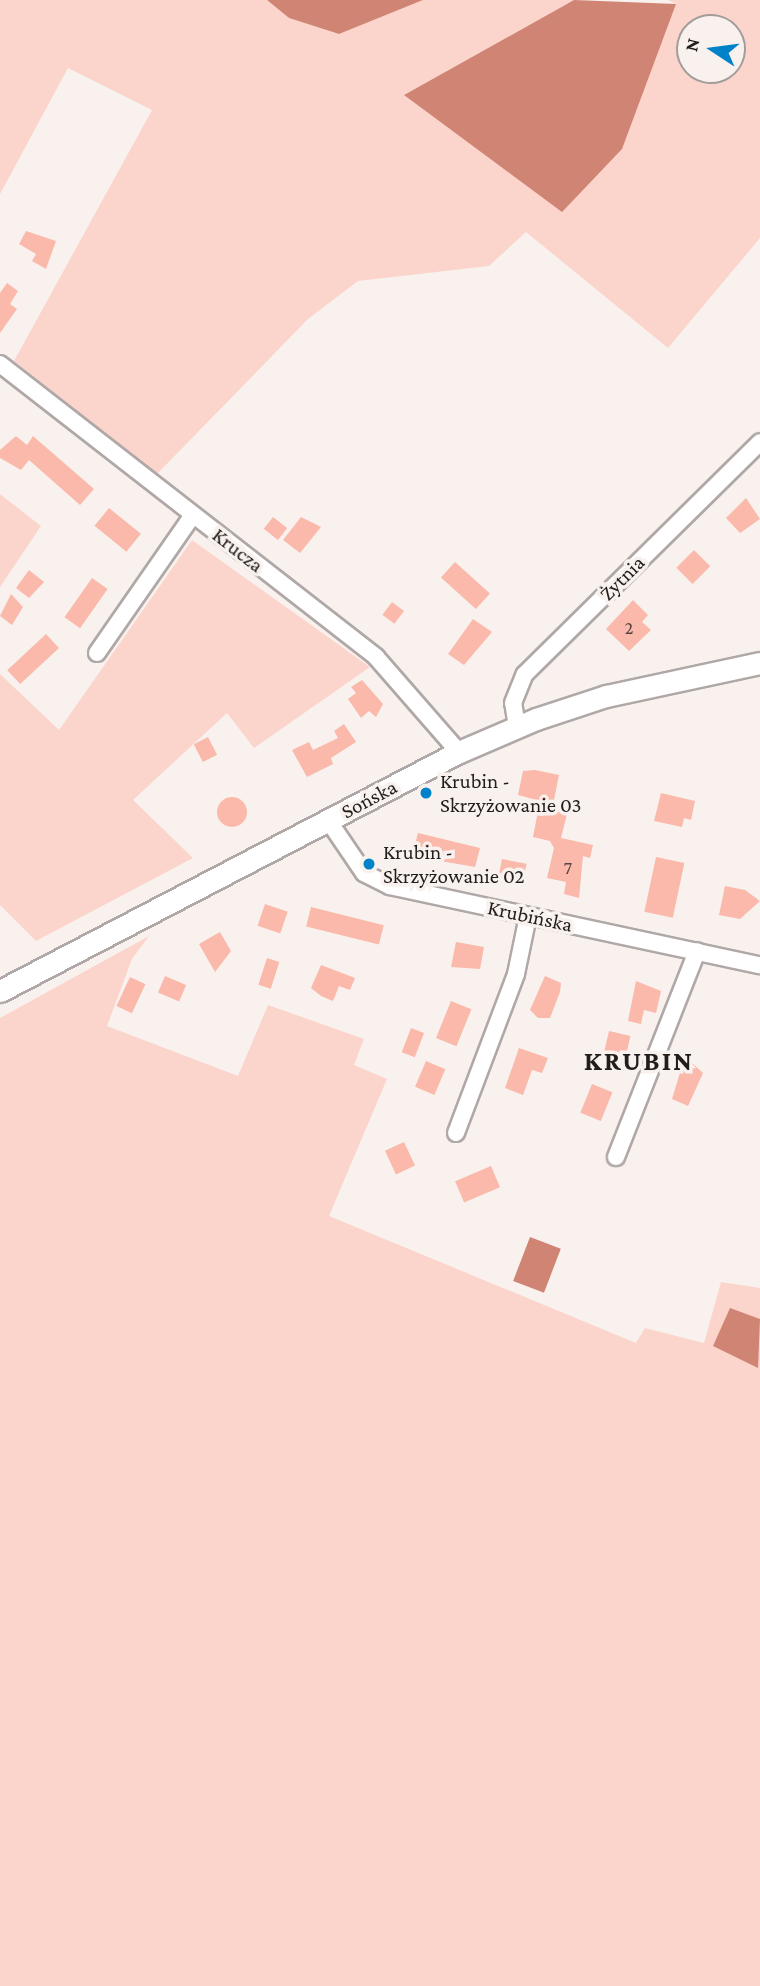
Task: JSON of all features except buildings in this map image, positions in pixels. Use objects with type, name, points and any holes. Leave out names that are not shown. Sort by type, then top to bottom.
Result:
[{"type":"street","name":"Krucza","points":[[3,372],[376,657],[459,752]]},
{"type":"street","name":"Żytnia","points":[[517,727],[513,703],[525,674],[760,442]]},
{"type":"street","points":[[97,653],[193,515]]},
{"type":"street","name":"Sońska","points":[[0,991],[459,752],[517,727],[606,696],[760,663]]},
{"type":"street","name":"Krubińska","points":[[328,820],[357,864],[376,880],[528,916],[760,965]]},
{"type":"street","points":[[456,1133],[516,974],[528,916]]},
{"type":"street","points":[[616,1157],[697,951]]},
{"type":"shaded area","points":[[0,0],[267,0],[289,18],[339,34],[423,0],[574,0],[404,95],[676,4],[668,0],[760,0],[760,238],[668,348],[526,232],[489,266],[358,281],[308,319],[157,474],[14,361],[152,110],[68,68],[0,194]]},
{"type":"shaded area","points":[[267,0],[423,0],[339,34],[289,18]]},
{"type":"shaded area","points":[[574,0],[676,4],[622,149],[562,212],[404,95]]},
{"type":"shaded area","points":[[0,494],[41,526],[0,587]]},
{"type":"shaded area","points":[[192,540],[370,667],[254,748],[227,713],[133,800],[193,858],[36,941],[0,905],[0,674],[59,730]]},
{"type":"shaded area","points":[[149,936],[132,959],[107,1026],[238,1076],[268,1005],[364,1039],[354,1065],[387,1079],[329,1216],[636,1343],[645,1328],[704,1343],[721,1282],[760,1288],[760,1986],[0,1986],[0,1018]]},
{"type":"shaded area","points":[[530,1237],[561,1249],[544,1293],[513,1281]]},
{"type":"shaded area","points":[[730,1308],[760,1319],[758,1368],[713,1346]]},
{"type":"place","name":"Krubin - Skrzyżowanie 03","points":[[426,793]]},
{"type":"place","name":"Krubin - Skrzyżowanie 02","points":[[369,864]]},
{"type":"district","name":"KRUBIN","points":[[639,1061]]}]
